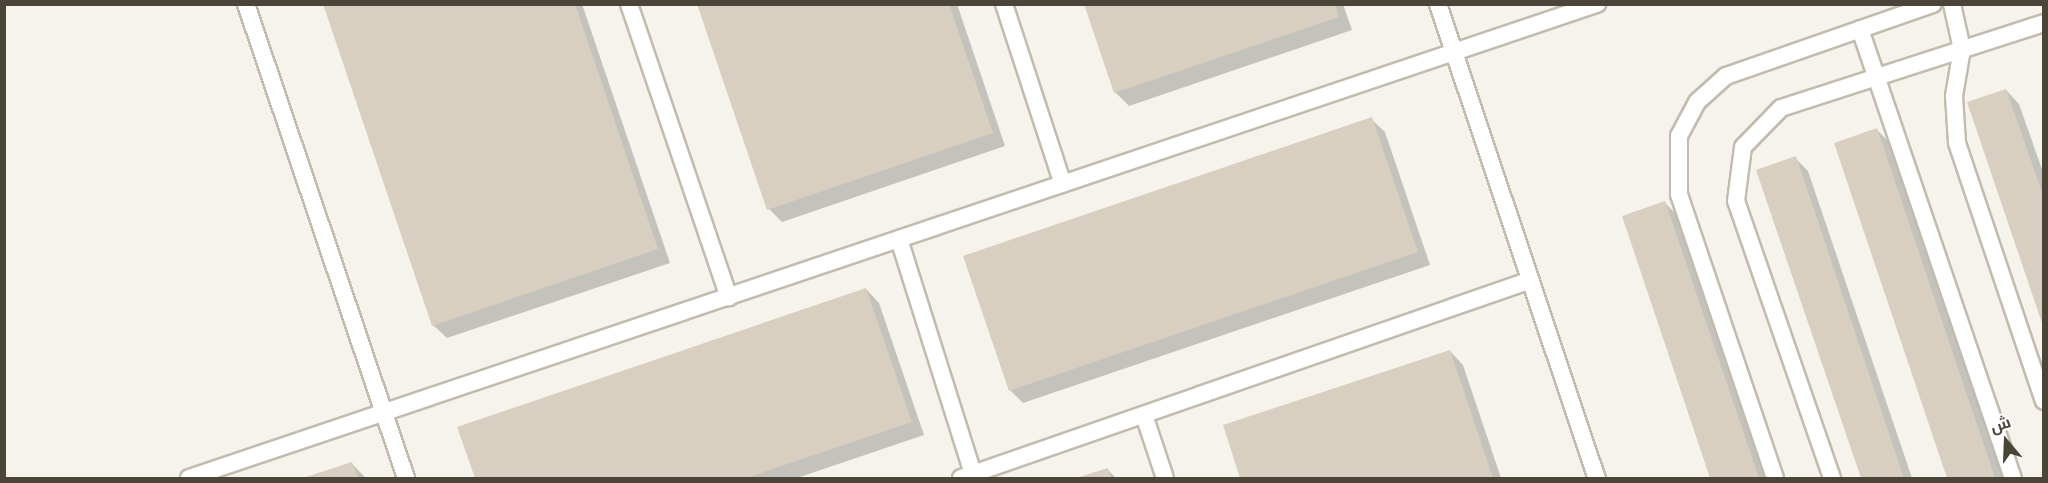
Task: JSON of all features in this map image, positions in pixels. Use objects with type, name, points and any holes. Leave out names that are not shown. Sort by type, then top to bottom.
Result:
[{"type":"lane","points":[[246,4],[406,478]]},
{"type":"lane","points":[[629,4],[729,297]]},
{"type":"lane","points":[[1004,4],[1063,184]]},
{"type":"lane","points":[[1438,4],[1597,478]]},
{"type":"lane","points":[[189,478],[1597,4]]},
{"type":"lane","points":[[1775,478],[1678,194],[1675,156],[1686,118],[1726,76],[1933,4]]},
{"type":"lane","points":[[1952,4],[1962,49],[1954,96],[1957,143],[2043,401]]},
{"type":"lane","points":[[1832,478],[1741,219],[1734,183],[1743,147],[1766,118],[1876,77],[2043,22]]},
{"type":"lane","points":[[1860,29],[2013,478]]},
{"type":"lane","points":[[899,239],[967,476],[1530,280]]},
{"type":"lane","points":[[1144,415],[1165,478]]},
{"type":"building","points":[[323,4],[575,4],[658,249],[432,326]]},
{"type":"building","points":[[697,4],[949,4],[993,133],[767,210]]},
{"type":"building","points":[[1084,4],[1335,4],[1339,17],[1114,93]]},
{"type":"building","points":[[2006,89],[2044,198],[2043,326],[1967,102]]},
{"type":"building","points":[[1372,117],[1418,252],[1009,391],[963,256]]},
{"type":"building","points":[[1877,128],[1995,478],[1947,478],[1834,143]]},
{"type":"building","points":[[1796,156],[1904,478],[1861,478],[1756,170]]},
{"type":"building","points":[[1665,201],[1759,478],[1710,478],[1622,216]]},
{"type":"building","points":[[866,288],[912,422],[746,478],[475,478],[457,427]]},
{"type":"building","points":[[1450,350],[1493,478],[1240,478],[1223,425]]},
{"type":"building","points":[[352,462],[358,478],[303,478]]},
{"type":"building","points":[[1108,468],[1111,478],[1076,478]]}]
